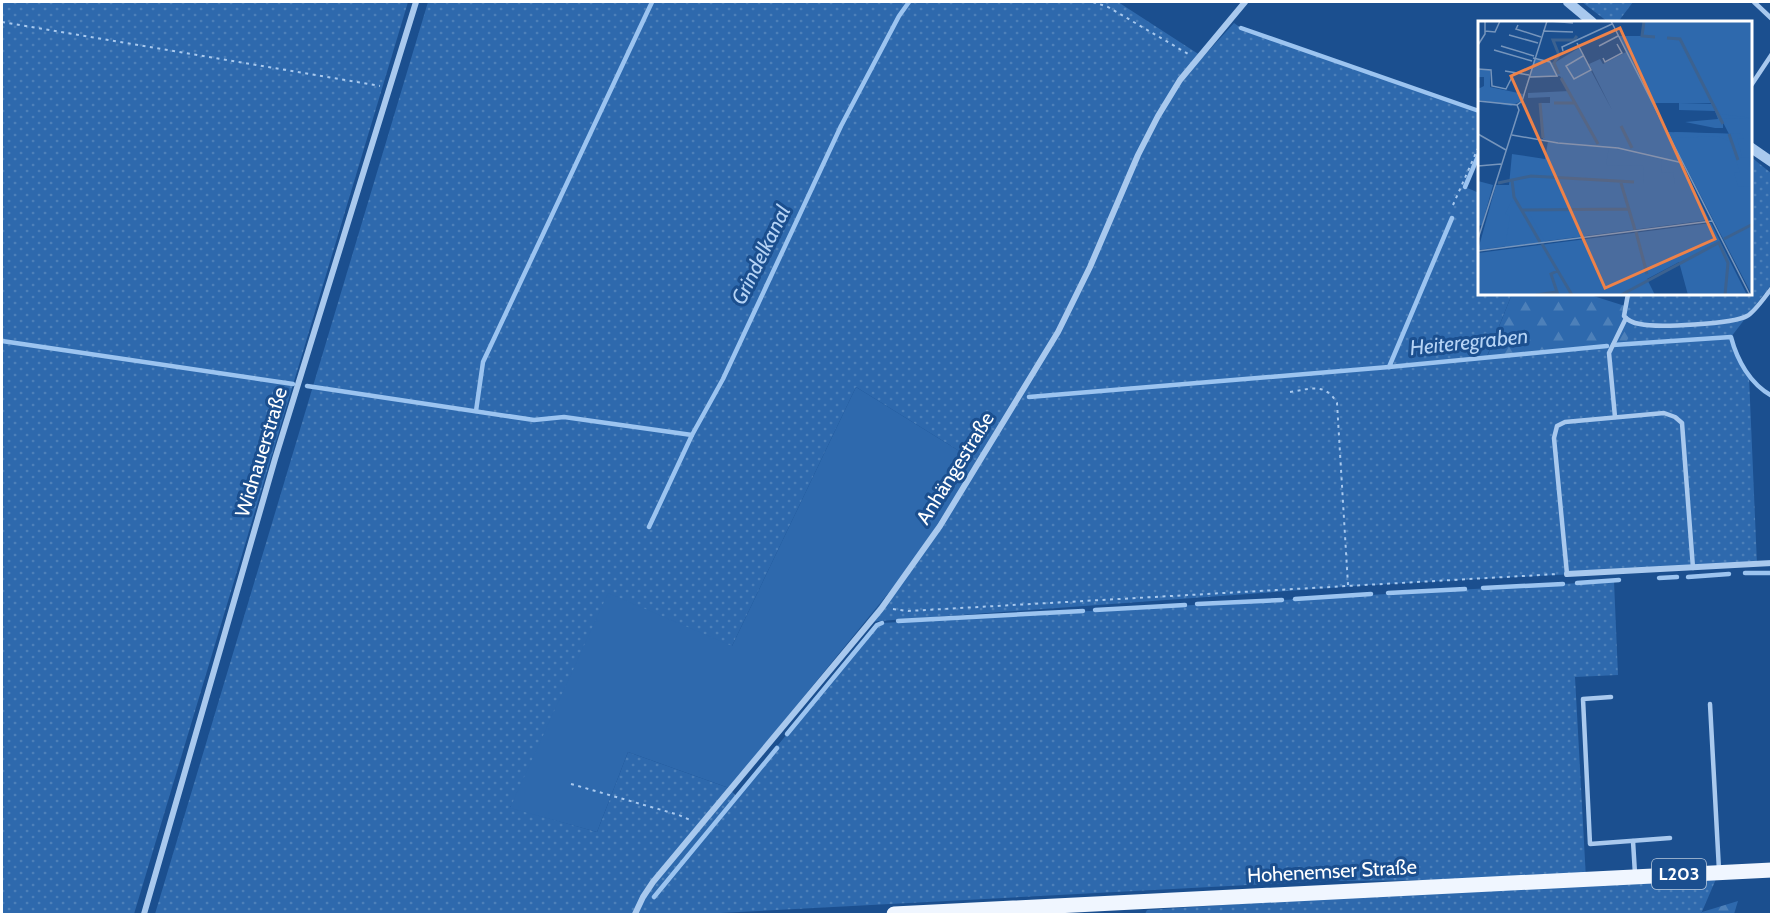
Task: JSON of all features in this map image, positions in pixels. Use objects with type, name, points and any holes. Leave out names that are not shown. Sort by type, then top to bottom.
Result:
[{"type":"main road","name":"Hohenemser Straße","points":[[894,915],[1772,870]]},
{"type":"street","name":"Widnauerstraße","points":[[144,915],[275,459],[416,2]]},
{"type":"street","name":"Anhängestraße","points":[[635,915],[653,882],[881,609],[940,526],[1058,332],[1158,116],[1180,80],[1245,2]]},
{"type":"street","points":[[1568,2],[1591,21]]},
{"type":"street","points":[[1752,148],[1772,162]]},
{"type":"street","points":[[1567,574],[1772,563]]},
{"type":"lane","points":[[1754,2],[1772,19]]},
{"type":"lane","points":[[1752,84],[1772,54]]},
{"type":"lane","points":[[1628,296],[1624,316],[1629,321],[1642,325],[1695,325],[1738,320],[1749,316],[1772,288]]},
{"type":"lane","points":[[1616,417],[1609,353],[1626,318]]},
{"type":"lane","points":[[1567,574],[1554,438],[1557,426],[1565,422],[1664,413],[1675,417],[1682,423],[1693,568]]},
{"type":"lane","points":[[1611,697],[1583,699],[1590,843],[1670,838]]},
{"type":"lane","points":[[1710,704],[1719,872]]},
{"type":"lane","points":[[1633,841],[1635,877]]},
{"type":"path","points":[[1093,2],[1108,7],[1197,59]]},
{"type":"path","points":[[2,22],[389,88]]},
{"type":"path","points":[[1453,205],[1478,148]]},
{"type":"path","points":[[1290,392],[1317,388],[1326,390],[1332,394],[1337,403],[1348,587]]},
{"type":"path","points":[[881,609],[909,611],[1567,574]]},
{"type":"path","points":[[571,784],[679,815],[701,825]]},
{"type":"green space","points":[[2,2],[408,2],[134,914],[2,914]]},
{"type":"green space","points":[[428,2],[1118,2],[1203,57],[1234,23],[1241,28],[1478,111],[1478,156],[1465,187],[1478,193],[1478,296],[1511,296],[1487,356],[1625,306],[1629,296],[1752,296],[1752,158],[1771,173],[1771,285],[1731,337],[1734,351],[1749,377],[1757,564],[1370,585],[866,622],[913,563],[977,462],[856,387],[732,646],[510,807],[597,832],[628,752],[729,788],[736,796],[877,625],[882,623],[1614,581],[1618,675],[1575,677],[1586,879],[1326,881],[701,914],[155,914]]},
{"type":"green space","points":[[1582,2],[1633,2],[1619,21],[1607,21]]},
{"type":"green space","points":[[1511,296],[1593,296],[1625,306],[1636,324],[1625,344],[1487,357]]},
{"type":"green space","points":[[856,387],[977,462],[913,563],[729,788],[628,752],[597,832],[510,808],[608,593],[732,646]]},
{"type":"green space","points":[[1719,872],[1701,914],[1145,914],[1147,910]]},
{"type":"green space","points":[[1738,901],[1734,914],[1701,914],[1702,912]]},
{"type":"waterway","points":[[476,411],[483,362],[652,2]]},
{"type":"waterway","name":"Grindelkanal","points":[[649,527],[692,435],[723,379],[841,126],[899,16],[909,2]]},
{"type":"waterway","points":[[1241,28],[1478,111]]},
{"type":"waterway","points":[[1465,187],[1478,156]]},
{"type":"waterway","name":"Heiteregraben","points":[[1452,218],[1389,367],[1607,346]]},
{"type":"waterway","name":"Heiteregraben","points":[[1613,345],[1731,337],[1746,371],[1757,385],[1772,396]]},
{"type":"waterway","points":[[2,341],[293,384]]},
{"type":"waterway","points":[[1029,397],[1389,367]]},
{"type":"waterway","points":[[307,386],[534,420],[564,417],[692,435]]},
{"type":"waterway","points":[[1745,573],[1772,573]]},
{"type":"waterway","points":[[1688,577],[1729,574]]},
{"type":"waterway","points":[[1659,578],[1677,577]]},
{"type":"waterway","points":[[1577,583],[1619,580]]},
{"type":"waterway","points":[[1483,588],[1563,584]]},
{"type":"waterway","points":[[1388,593],[1465,589]]},
{"type":"waterway","points":[[1295,599],[1371,594]]},
{"type":"waterway","points":[[1197,604],[1282,600]]},
{"type":"waterway","points":[[1095,610],[1185,605]]},
{"type":"waterway","points":[[898,621],[1083,611]]},
{"type":"waterway","points":[[787,734],[877,625],[882,623]]},
{"type":"waterway","points":[[654,897],[777,748]]}]
